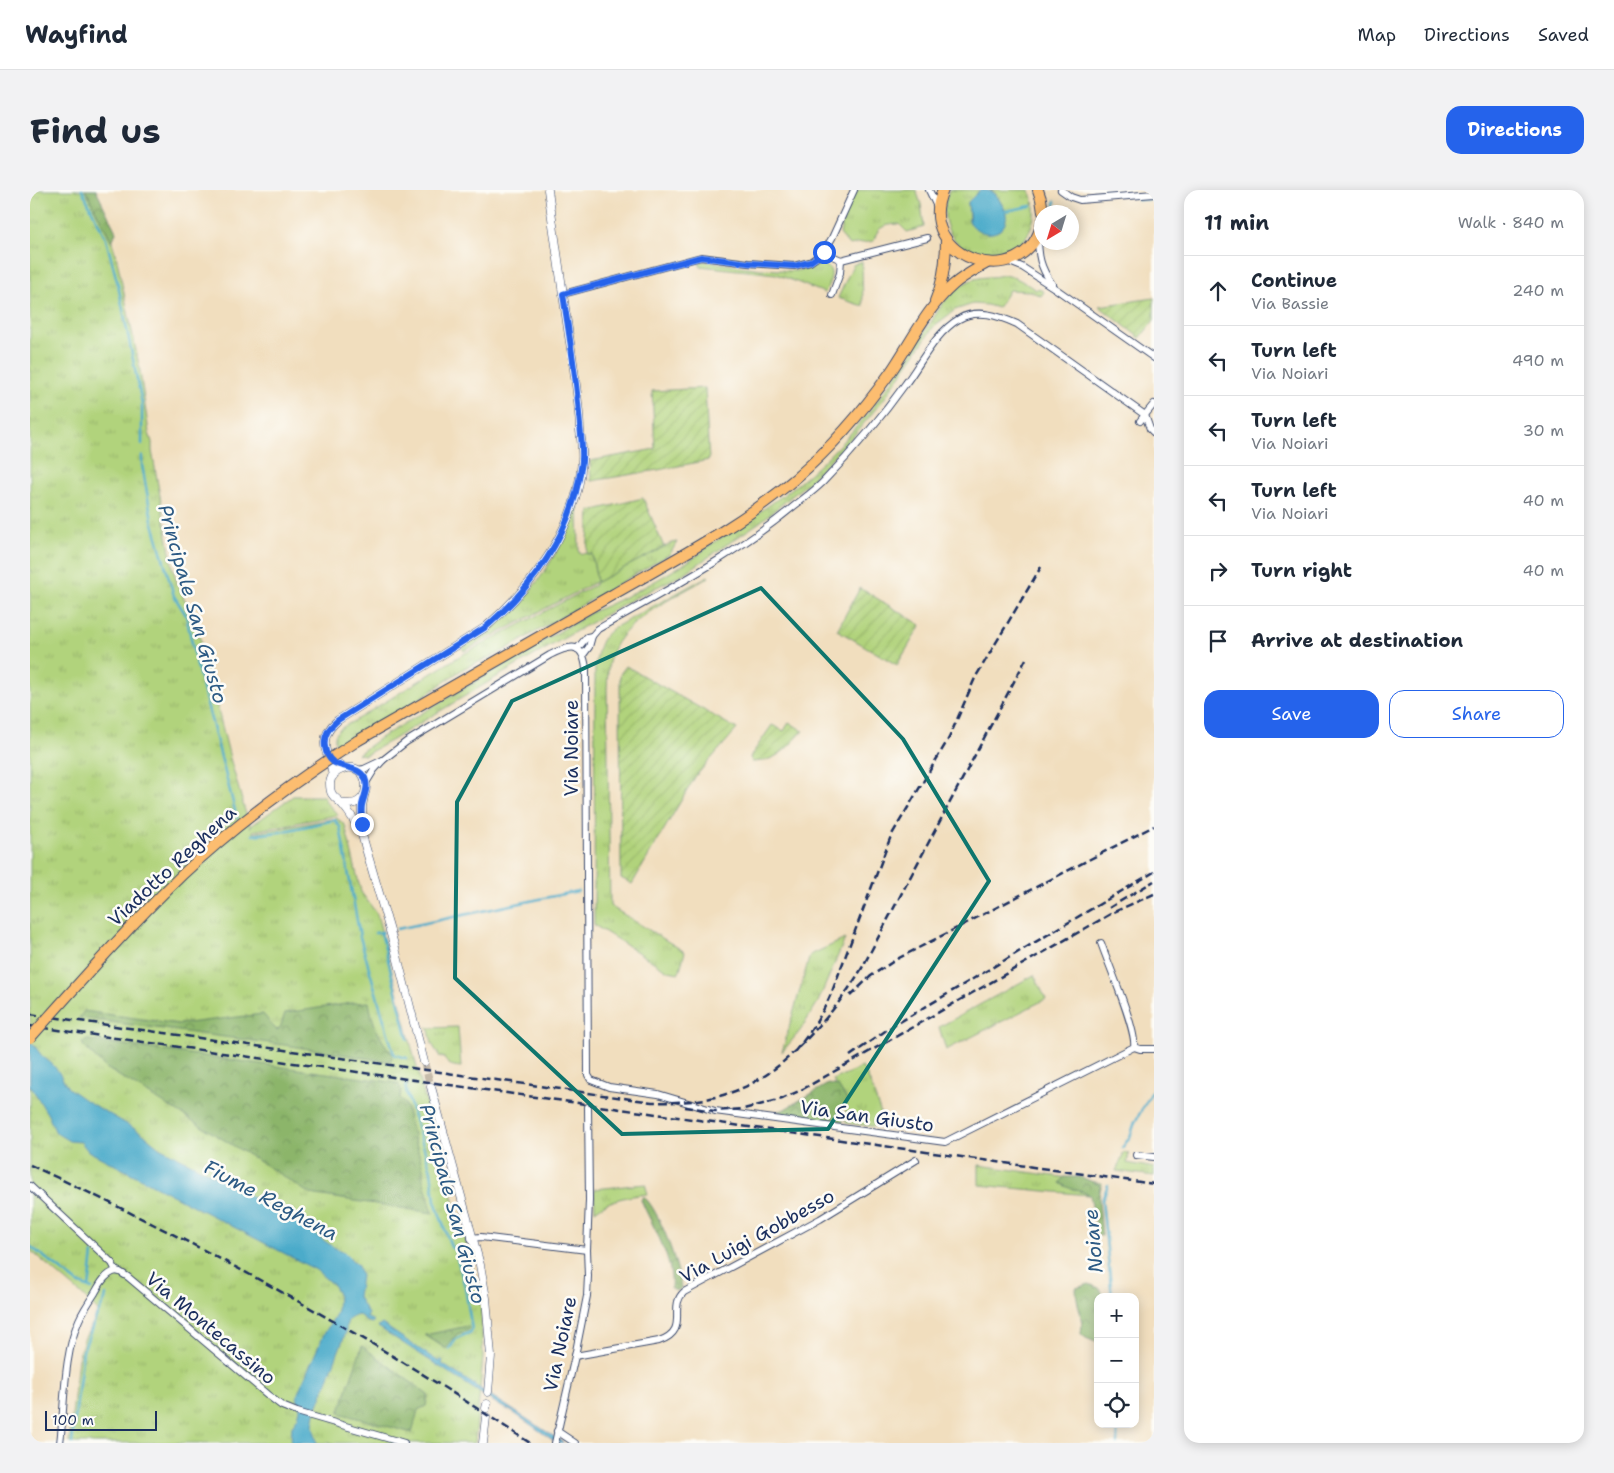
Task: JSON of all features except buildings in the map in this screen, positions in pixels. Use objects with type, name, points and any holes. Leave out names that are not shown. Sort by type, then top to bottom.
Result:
[{"type":"highway","points":[[942,190],[938,209],[940,224],[946,239],[953,248],[964,256],[974,261],[987,263],[1007,261],[1025,250],[1034,240]]},
{"type":"highway","points":[[1038,190],[1042,205]]},
{"type":"highway","points":[[930,311],[943,276],[946,239]]},
{"type":"highway","points":[[930,311],[954,284],[987,263]]},
{"type":"highway","name":"Viadotto Reghena","points":[[30,1038],[136,922],[201,858],[310,771],[357,741],[671,561],[773,497],[808,468],[853,421],[890,372],[930,311]]},
{"type":"street","points":[[333,776],[324,739],[331,726],[486,627],[506,609],[522,593],[554,547],[575,496],[582,460],[576,379],[548,190]]},
{"type":"street","points":[[563,294],[701,257],[794,266],[810,262],[824,252],[854,190]]},
{"type":"street","points":[[929,190],[938,209]]},
{"type":"street","points":[[1061,190],[1071,197],[1080,200],[1154,194]]},
{"type":"street","points":[[824,252],[841,260],[927,238]]},
{"type":"street","points":[[1038,250],[1041,265],[1056,289]]},
{"type":"street","points":[[832,295],[840,273],[841,260]]},
{"type":"street","points":[[1007,261],[1022,267],[1056,289],[1154,358]]},
{"type":"street","points":[[329,758],[346,768],[358,770],[382,760],[406,742],[565,647],[575,647],[583,655],[589,647],[592,636],[598,629],[696,575],[736,550],[775,522],[821,484],[875,425],[932,346],[959,318],[977,314],[998,315],[1017,324],[1145,415],[1150,429],[1154,433]]},
{"type":"street","points":[[1140,421],[1154,404]]},
{"type":"street","points":[[578,649],[587,637],[592,636]]},
{"type":"street","name":"Via Noiare","points":[[583,655],[586,668],[589,1078]]},
{"type":"street","points":[[366,782],[382,760]]},
{"type":"street","points":[[346,768],[333,776],[330,790],[352,817],[362,835],[395,948],[424,1062]]},
{"type":"street","points":[[358,770],[365,778],[367,787],[362,806],[362,835]]},
{"type":"street","points":[[341,803],[352,804],[361,800],[364,796]]},
{"type":"street","points":[[1101,943],[1127,1015],[1135,1040],[1134,1046],[1154,1049]]},
{"type":"street","name":"Via San Giusto","points":[[589,1078],[594,1082],[609,1087],[658,1094],[714,1111],[945,1142],[1132,1049],[1134,1046]]},
{"type":"street","points":[[431,1087],[480,1265],[488,1313],[491,1356],[488,1392]]},
{"type":"street","name":"Via Noiare","points":[[555,1443],[587,1296],[588,1108]]},
{"type":"street","points":[[1136,1155],[1154,1157]]},
{"type":"street","name":"Via Luigi Gobbesso","points":[[575,1356],[666,1339],[676,1327],[678,1299],[684,1292],[820,1219],[916,1160]]},
{"type":"street","name":"Via Montecassino","points":[[30,1186],[112,1263],[116,1272],[120,1272],[128,1277],[282,1406],[404,1443]]},
{"type":"street","points":[[472,1238],[481,1236],[587,1250]]},
{"type":"street","points":[[60,1443],[68,1366],[75,1332],[79,1321],[98,1288],[109,1273],[116,1272]]},
{"type":"street","points":[[482,1443],[486,1417]]},
{"type":"street","points":[[557,1432],[575,1443]]},
{"type":"highlighted area","points":[[761,588],[903,739],[989,881],[828,1129],[622,1134],[455,978],[457,802],[512,701]]},
{"type":"green space","points":[[30,190],[85,190],[112,242],[139,365],[173,569],[178,586],[196,622],[230,758],[251,828],[251,826],[293,796],[324,796],[326,802],[338,815],[253,831],[253,833],[337,818],[345,825],[361,892],[377,914],[422,1087],[473,1268],[481,1308],[483,1357],[475,1443],[69,1443],[78,1359],[84,1339],[99,1312],[30,1250]]},
{"type":"green space","points":[[85,190],[96,190],[116,232],[112,242]]},
{"type":"green space","points":[[858,190],[916,190],[921,204],[924,227],[907,232],[899,224],[886,226],[877,232],[874,241],[849,245],[840,234],[846,211]]},
{"type":"green space","points":[[949,190],[980,190],[968,202],[969,221],[988,234],[1000,230],[1006,211],[995,193],[990,190],[1029,190],[1033,199],[1034,218],[1031,227],[1020,244],[1006,254],[989,256],[973,253],[958,244],[948,230],[944,212]]},
{"type":"green space","points":[[862,261],[863,306],[838,298],[853,265]]},
{"type":"green space","points":[[700,262],[761,269],[795,271],[822,265],[830,269],[831,276],[825,293],[776,274],[700,266]]},
{"type":"green space","points":[[1003,275],[1016,278],[1036,290],[1038,288],[1044,292],[1041,296],[1030,291],[1009,290],[998,308],[973,304],[955,310],[934,326],[884,399],[854,435],[809,482],[760,522],[685,573],[625,603],[365,755],[358,754],[380,738],[592,612],[632,594],[683,565],[779,498],[824,461],[857,426],[878,401],[943,303],[950,296],[970,281],[978,278]]},
{"type":"green space","points":[[1154,298],[1154,320],[1140,338],[1099,306]]},
{"type":"green space","points":[[705,388],[709,460],[591,481],[590,461],[655,449],[652,391]]},
{"type":"green space","points":[[643,498],[664,547],[597,582],[592,554],[587,554],[590,511]]},
{"type":"green space","points":[[578,503],[579,553],[592,554],[597,582],[671,543],[677,542],[670,554],[498,654],[464,668],[430,692],[338,749],[335,738],[338,731],[345,726],[458,657],[595,585],[596,582],[464,651],[462,648],[508,613],[522,600],[540,578],[555,554]]},
{"type":"green space","points":[[708,576],[653,610],[627,631],[617,642],[611,655],[608,672],[610,906],[685,952],[679,973],[668,971],[594,925],[595,668],[601,642],[607,633]]},
{"type":"green space","points":[[860,588],[921,625],[897,665],[837,630]]},
{"type":"green space","points":[[626,666],[737,729],[695,777],[632,884],[621,878],[620,674]]},
{"type":"green space","points":[[789,722],[803,731],[781,753],[769,759],[752,762],[750,757],[772,725],[784,731]]},
{"type":"green space","points":[[845,939],[818,1002],[800,1031],[782,1052],[810,955]]},
{"type":"green space","points":[[1034,975],[1046,999],[946,1050],[939,1027]]},
{"type":"green space","points":[[369,1002],[377,1030],[393,1054],[391,1060],[384,1061],[285,1045],[79,1018],[84,1011],[179,1024],[263,1014],[277,1030],[280,1028],[285,1013]]},
{"type":"green space","points":[[458,1027],[461,1067],[450,1065],[443,1057],[440,1057],[432,1044],[429,1030],[426,1028]]},
{"type":"green space","points":[[88,1040],[398,1083],[401,1090],[400,1098],[405,1104],[423,1168],[423,1179],[433,1213],[310,1194],[106,1068],[84,1047],[82,1042]]},
{"type":"green space","points":[[862,1067],[868,1077],[886,1128],[846,1123],[846,1110],[833,1080]]},
{"type":"green space","points":[[828,1084],[838,1086],[847,1100],[846,1105],[840,1110],[843,1113],[843,1123],[783,1114],[777,1111],[783,1110]]},
{"type":"green space","points":[[1124,1152],[1129,1154],[1127,1163],[1154,1168],[1154,1176],[1116,1171]]},
{"type":"green space","points":[[979,1165],[1102,1183],[1099,1196],[979,1185]]},
{"type":"green space","points":[[1064,1177],[1081,1177],[1100,1185],[1099,1201],[1102,1236],[1093,1235],[1095,1222],[1090,1195],[1060,1183]]},
{"type":"green space","points":[[645,1184],[648,1194],[613,1201],[595,1211],[594,1189]]},
{"type":"green space","points":[[643,1196],[656,1213],[673,1254],[681,1289],[676,1291],[671,1288],[671,1277],[666,1254],[641,1200]]},
{"type":"green space","points":[[1089,1284],[1099,1288],[1102,1293],[1094,1293],[1094,1341],[1081,1334],[1082,1328],[1076,1288]]},
{"type":"green space","points":[[468,1326],[469,1330],[457,1334],[446,1349],[425,1335]]},
{"type":"green space","points":[[362,1346],[428,1395],[426,1406],[418,1410],[412,1433],[339,1413]]},
{"type":"water","points":[[980,190],[991,191],[995,194],[1006,211],[1006,221],[999,231],[987,233],[980,231],[969,221],[968,202]]},
{"type":"water","points":[[30,1040],[42,1056],[58,1071],[68,1088],[85,1100],[142,1133],[159,1147],[221,1179],[307,1229],[335,1248],[343,1251],[358,1266],[361,1276],[358,1297],[368,1314],[366,1317],[374,1321],[372,1323],[365,1321],[363,1317],[358,1315],[352,1317],[347,1323],[346,1332],[315,1413],[313,1426],[317,1443],[291,1443],[292,1426],[298,1417],[300,1409],[297,1396],[300,1388],[337,1310],[338,1294],[334,1286],[316,1270],[88,1151],[81,1142],[69,1141],[56,1133],[48,1115],[30,1085]]},
{"type":"water","points":[[382,1324],[439,1362],[441,1359],[443,1361],[442,1364],[564,1443],[557,1443],[511,1411],[378,1327]]},
{"type":"waterway","name":"Principale San Giusto","points":[[82,190],[106,239],[118,285],[142,404],[142,444]]},
{"type":"waterway","points":[[1138,200],[1154,199]]},
{"type":"waterway","points":[[1006,211],[1031,206]]},
{"type":"waterway","name":"Principale San Giusto","points":[[142,456],[152,520],[174,596],[186,615],[196,662],[237,818]]},
{"type":"waterway","name":"Principale San Giusto","points":[[253,835],[280,832],[335,820],[340,827],[360,937],[393,1051],[395,1055],[407,1058]]},
{"type":"waterway","points":[[397,929],[578,891]]},
{"type":"waterway","points":[[381,932],[408,1039]]},
{"type":"waterway","points":[[375,933],[383,932]]},
{"type":"waterway","name":"Principale San Giusto","points":[[406,1085],[406,1091],[431,1171],[435,1201],[451,1247],[455,1250],[465,1287],[472,1330],[457,1338],[449,1349]]},
{"type":"waterway","name":"Noiare","points":[[1122,1148],[1130,1137],[1135,1122],[1154,1088]]},
{"type":"waterway","name":"Noiare","points":[[1108,1185],[1102,1200],[1112,1293]]},
{"type":"waterway","points":[[30,1246],[78,1283],[92,1289]]},
{"type":"waterway","points":[[89,1288],[93,1253]]},
{"type":"waterway","points":[[72,1443],[83,1351],[106,1295]]},
{"type":"waterway","name":"Noiare","points":[[1117,1443],[1118,1428]]},
{"type":"tunnel","points":[[424,1062],[431,1087]]},
{"type":"railway","points":[[1026,659],[862,968],[831,1012],[795,1051],[817,1021],[829,998],[891,836],[949,738],[975,678],[1041,567]]},
{"type":"railway","points":[[850,996],[871,976],[897,959],[1154,826]]},
{"type":"railway","points":[[850,1056],[888,1029],[1154,872]]},
{"type":"railway","points":[[1109,908],[1154,881]]},
{"type":"railway","points":[[685,1107],[715,1111],[744,1109],[782,1099],[890,1040],[1114,912],[1154,894]]},
{"type":"railway","points":[[30,1014],[652,1102],[693,1101],[730,1093],[763,1077],[795,1051]]},
{"type":"railway","points":[[30,1026],[1154,1184]]},
{"type":"railway","points":[[30,1165],[159,1227],[286,1294],[409,1366],[530,1443]]},
{"type":"route","points":[[362,824],[362,806],[367,787],[365,778],[358,770],[346,768],[329,758],[326,753],[324,739],[331,726],[486,627],[522,593],[539,571],[554,547],[567,519],[575,496],[582,460],[576,379],[563,294],[701,257],[794,266],[810,262],[824,252]]},
{"type":"water label","name":"Fiume Reghena","points":[[271,1200]]}]
